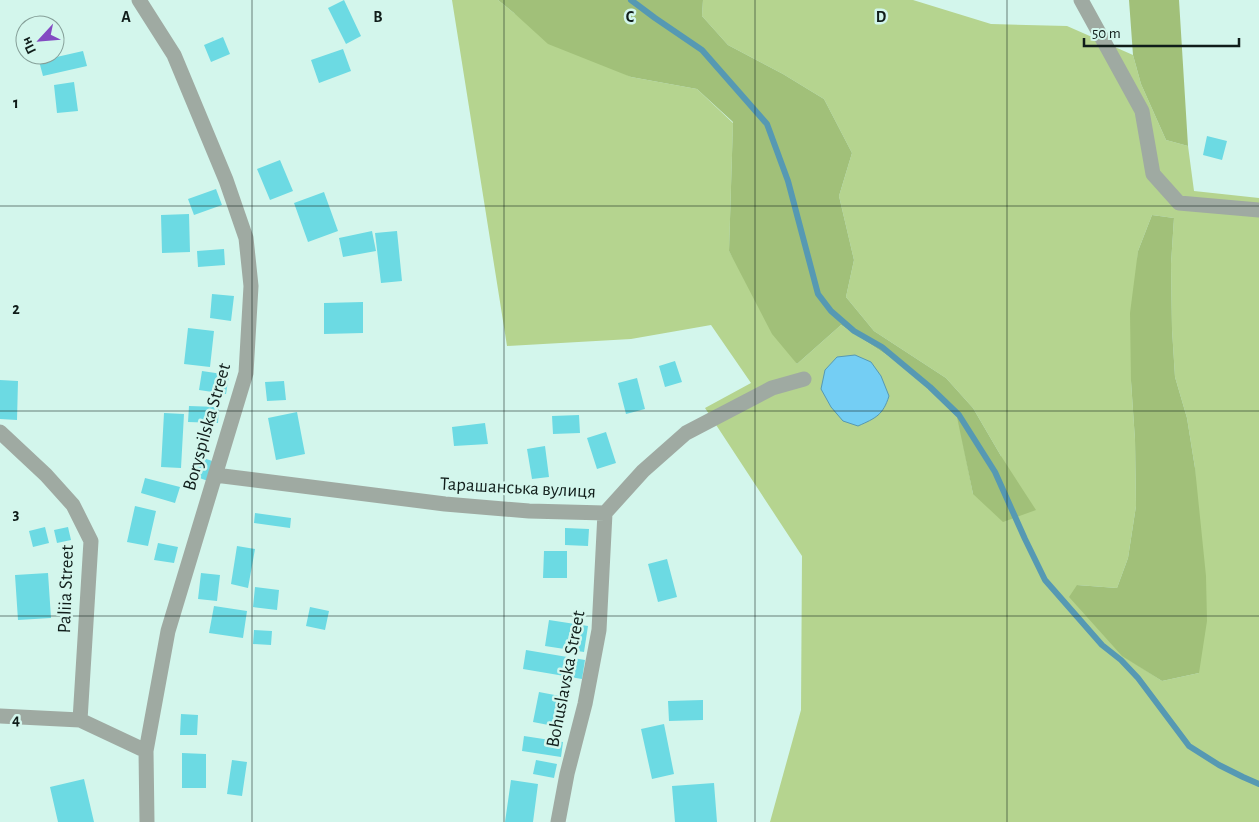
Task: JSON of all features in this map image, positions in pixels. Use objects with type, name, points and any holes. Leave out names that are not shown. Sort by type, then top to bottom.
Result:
[{"type":"street","name":"Boryspilska Street","points":[[138,0],[174,55],[226,180],[246,238],[251,286],[246,373],[168,631],[146,751],[147,822]]},
{"type":"street","points":[[1081,0],[1142,111],[1154,174],[1179,203],[1259,210]]},
{"type":"street","name":"Тарашанська вулиця","points":[[215,475],[445,504],[529,511],[605,513],[643,471],[686,433],[772,388],[804,379]]},
{"type":"street","name":"Paliia Street","points":[[0,432],[46,475],[73,505],[91,541],[80,720]]},
{"type":"street","name":"Bohuslavska Street","points":[[558,822],[567,774],[585,704],[599,630],[605,513]]},
{"type":"street","points":[[0,716],[80,720],[146,751]]},
{"type":"green space","points":[[452,0],[498,0],[514,13],[631,77],[697,89],[733,123],[729,251],[797,364],[841,325],[908,369],[958,417],[973,494],[1001,456],[973,408],[946,378],[874,331],[846,297],[854,260],[839,196],[852,153],[824,99],[783,74],[728,45],[702,16],[703,0],[913,0],[991,24],[1067,26],[1133,55],[1141,84],[1166,140],[1188,146],[1194,191],[1259,198],[1259,822],[770,822],[801,710],[802,556],[705,408],[751,383],[711,325],[631,339],[507,346]],"holes":[[[1152,215],[1174,218],[1171,264],[1172,329],[1175,377],[1187,418],[1195,468],[1199,673],[1162,681],[1122,655],[1077,585],[1117,588],[1128,558],[1136,506],[1135,440],[1131,381],[1138,251]]]},
{"type":"green space","points":[[498,0],[703,0],[702,16],[728,45],[783,74],[824,99],[852,153],[839,196],[854,260],[846,297],[874,331],[946,378],[973,408],[1036,510],[1003,522],[973,494],[957,417],[908,369],[841,325],[797,364],[772,334],[729,251],[733,122],[697,89],[631,77],[548,44]]},
{"type":"green space","points":[[1129,0],[1179,0],[1188,146],[1166,140],[1141,84],[1133,55]]},
{"type":"green space","points":[[1152,215],[1174,218],[1171,264],[1175,377],[1187,418],[1195,468],[1206,576],[1207,621],[1199,673],[1162,681],[1122,656],[1069,597],[1077,585],[1117,588],[1128,558],[1136,506],[1130,313],[1138,251]]},
{"type":"water","points":[[855,355],[871,362],[881,376],[889,396],[884,408],[878,415],[858,426],[843,421],[831,407],[821,389],[825,370],[837,357]]},
{"type":"building","points":[[344,0],[361,36],[346,44],[328,8]]},
{"type":"building","points":[[223,37],[230,54],[211,62],[204,45]]},
{"type":"building","points":[[343,49],[351,71],[319,83],[311,60]]},
{"type":"building","points":[[83,51],[87,66],[43,76],[40,65],[65,65],[65,55]]},
{"type":"building","points":[[74,82],[78,111],[57,113],[54,85]]},
{"type":"building","points":[[1207,136],[1227,141],[1222,160],[1203,155]]},
{"type":"building","points":[[280,160],[293,191],[270,200],[257,169]]},
{"type":"building","points":[[216,189],[222,205],[194,215],[188,199]]},
{"type":"building","points":[[324,192],[338,231],[308,242],[294,203]]},
{"type":"building","points":[[189,214],[190,252],[162,253],[161,215]]},
{"type":"building","points":[[372,231],[376,251],[343,257],[339,238]]},
{"type":"building","points":[[397,231],[402,281],[381,283],[375,233]]},
{"type":"building","points":[[224,249],[225,265],[198,267],[197,251]]},
{"type":"building","points":[[212,294],[234,296],[231,321],[210,318]]},
{"type":"building","points":[[363,302],[363,333],[324,334],[324,303]]},
{"type":"building","points":[[188,328],[214,331],[210,367],[184,364]]},
{"type":"building","points":[[675,361],[682,382],[665,387],[659,366]]},
{"type":"building","points":[[202,371],[229,375],[226,394],[199,390]]},
{"type":"building","points":[[637,378],[645,409],[626,414],[618,383]]},
{"type":"building","points":[[0,380],[18,381],[17,420],[0,419]]},
{"type":"building","points":[[284,381],[286,400],[267,401],[265,382]]},
{"type":"building","points":[[189,406],[219,407],[218,423],[188,422]]},
{"type":"building","points":[[297,412],[305,454],[276,460],[268,418]]},
{"type":"building","points":[[164,413],[184,414],[181,468],[161,467]]},
{"type":"building","points":[[579,415],[580,433],[553,434],[552,416]]},
{"type":"building","points":[[485,423],[488,444],[454,446],[452,427]]},
{"type":"building","points":[[606,432],[616,463],[597,469],[587,438]]},
{"type":"building","points":[[545,446],[549,477],[532,479],[527,449]]},
{"type":"building","points":[[198,456],[215,462],[208,481],[191,475]]},
{"type":"building","points":[[145,478],[180,487],[175,503],[141,493]]},
{"type":"building","points":[[135,506],[156,511],[148,546],[127,542]]},
{"type":"building","points":[[255,513],[291,518],[290,528],[254,523]]},
{"type":"building","points":[[45,527],[49,543],[33,547],[29,531]]},
{"type":"building","points":[[68,527],[71,540],[57,543],[54,530]]},
{"type":"building","points":[[565,528],[589,529],[588,546],[565,545]]},
{"type":"building","points":[[158,543],[178,547],[174,563],[154,560]]},
{"type":"building","points":[[237,546],[255,549],[248,588],[231,584]]},
{"type":"building","points":[[544,551],[567,551],[567,578],[543,578]]},
{"type":"building","points":[[667,559],[677,597],[658,602],[648,564]]},
{"type":"building","points":[[48,573],[51,618],[18,620],[15,575]]},
{"type":"building","points":[[201,573],[220,575],[217,601],[198,599]]},
{"type":"building","points":[[255,587],[279,590],[277,610],[253,607]]},
{"type":"building","points":[[214,606],[247,611],[243,638],[209,633]]},
{"type":"building","points":[[310,607],[329,611],[325,630],[306,626]]},
{"type":"building","points":[[549,620],[588,626],[584,652],[545,646]]},
{"type":"building","points":[[254,630],[272,631],[271,645],[253,644]]},
{"type":"building","points":[[526,650],[585,660],[582,679],[523,669]]},
{"type":"building","points":[[539,692],[565,697],[559,727],[533,722]]},
{"type":"building","points":[[703,700],[703,720],[669,721],[668,701]]},
{"type":"building","points":[[181,714],[198,715],[197,735],[180,735]]},
{"type":"building","points":[[664,724],[674,774],[652,779],[641,729]]},
{"type":"building","points":[[524,736],[563,742],[561,757],[522,751]]},
{"type":"building","points":[[182,753],[206,754],[206,788],[182,788]]},
{"type":"building","points":[[232,760],[247,762],[242,796],[227,794]]},
{"type":"building","points":[[536,760],[557,764],[554,778],[533,774]]},
{"type":"building","points":[[84,779],[94,822],[58,822],[50,787]]},
{"type":"building","points":[[511,780],[538,784],[533,822],[505,822]]},
{"type":"building","points":[[714,783],[717,822],[675,822],[672,786]]},
{"type":"waterway","points":[[631,0],[702,50],[767,124],[788,181],[818,294],[831,311],[854,331],[882,347],[930,387],[959,415],[995,472],[1045,580],[1102,645],[1121,660],[1138,678],[1189,746],[1219,765],[1259,784]]}]
